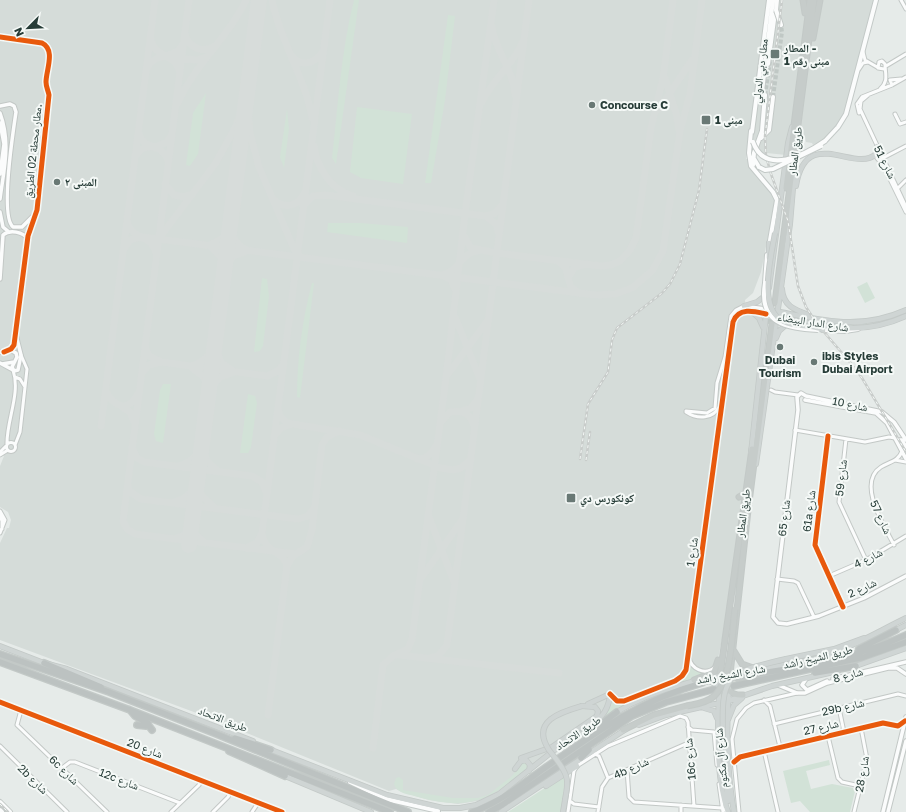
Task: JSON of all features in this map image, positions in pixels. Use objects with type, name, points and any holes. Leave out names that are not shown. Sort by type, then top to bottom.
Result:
[{"type":"highway","points":[[803,0],[806,9],[806,33]]},
{"type":"highway","name":"طريق المطار","points":[[772,308],[810,0]]},
{"type":"highway","name":"طريق المطار","points":[[772,308],[794,150],[801,111],[814,0]]},
{"type":"highway","points":[[807,56],[813,38],[820,0]]},
{"type":"highway","name":"طريق المطار","points":[[721,675],[723,648],[727,630],[771,324],[741,575],[738,629],[730,674]]},
{"type":"highway","points":[[739,497],[746,493]]},
{"type":"highway","points":[[730,567],[735,573]]},
{"type":"highway","points":[[623,730],[654,715],[710,699],[720,690],[724,682],[741,575]]},
{"type":"highway","points":[[842,658],[880,640],[894,628]]},
{"type":"highway","points":[[727,630],[721,675],[723,682],[732,688],[736,695],[743,695]]},
{"type":"highway","name":"طريق الشيخ راشد","points":[[736,677],[803,667],[842,658],[877,647],[906,635]]},
{"type":"highway","name":"طريق الشيخ راشد","points":[[732,688],[864,657],[906,642]]},
{"type":"highway","points":[[699,681],[712,674],[717,665],[719,654],[723,648]]},
{"type":"highway","points":[[734,648],[740,662],[746,667],[756,670]]},
{"type":"highway","name":"طريق الاتحاد","points":[[0,654],[109,692],[408,812]]},
{"type":"highway","points":[[815,673],[864,657]]},
{"type":"highway","points":[[0,662],[224,746],[390,812]]},
{"type":"highway","points":[[44,663],[96,684],[109,692]]},
{"type":"highway","points":[[732,688],[856,666]]},
{"type":"highway","points":[[721,675],[726,677],[730,674]]},
{"type":"highway","name":"طريق الاتحاد","points":[[472,812],[500,799],[572,749],[639,706],[699,681]]},
{"type":"highway","name":"طريق الاتحاد","points":[[489,812],[502,805],[632,716],[657,705],[716,688]]},
{"type":"highway","points":[[130,710],[135,716],[148,724],[152,730]]},
{"type":"highway","points":[[572,749],[580,740],[617,712]]},
{"type":"highway","points":[[137,724],[145,726],[148,724]]},
{"type":"highway","points":[[581,758],[610,731]]},
{"type":"highway","points":[[214,733],[225,734],[271,750]]},
{"type":"highway","points":[[224,746],[233,754],[284,776]]},
{"type":"main road","name":"مطار دبي الدولي","points":[[769,0],[751,131],[755,148],[763,157],[778,161],[808,150],[825,141]]},
{"type":"main road","name":"مطار دبي الدولي","points":[[762,91],[773,0]]},
{"type":"main road","points":[[775,25],[777,0]]},
{"type":"main road","points":[[753,156],[760,167],[765,170],[773,169],[811,152],[825,141],[838,127],[846,114],[876,0]]},
{"type":"main road","points":[[776,8],[781,25]]},
{"type":"main road","points":[[756,102],[766,79],[774,20],[771,13]]},
{"type":"main road","points":[[765,27],[769,35]]},
{"type":"main road","points":[[762,181],[754,169],[753,156],[760,139],[765,95]]},
{"type":"main road","points":[[760,139],[769,130],[773,97]]},
{"type":"main road","points":[[801,111],[783,272],[783,293],[787,303],[793,309],[814,318]]},
{"type":"main road","points":[[794,124],[789,138],[784,185],[765,304],[776,320],[789,327],[845,331],[860,329]]},
{"type":"main road","points":[[751,131],[750,162],[753,170],[773,192],[777,200],[769,243],[768,285],[772,308],[773,345],[766,401],[754,469]]},
{"type":"main road","points":[[867,159],[876,154],[877,146]]},
{"type":"main road","points":[[792,199],[801,168],[812,157],[828,154],[877,160]]},
{"type":"main road","points":[[784,185],[775,233],[767,292],[770,308],[784,322],[823,330]]},
{"type":"main road","points":[[750,464],[764,331],[783,272]]},
{"type":"main road","points":[[744,306],[759,301],[768,285]]},
{"type":"main road","name":"شارع الدار البيضاء","points":[[772,308],[783,318],[860,329],[878,326],[906,316]]},
{"type":"main road","name":"شارع الدار البيضاء","points":[[772,308],[814,318],[847,323],[865,322],[884,318],[906,310]]},
{"type":"main road","points":[[751,311],[760,320],[764,331]]},
{"type":"main road","points":[[783,318],[785,315],[808,319],[814,318]]},
{"type":"main road","points":[[773,345],[777,334],[784,326],[791,323],[810,322]]},
{"type":"main road","points":[[756,363],[761,358]]},
{"type":"main road","points":[[771,364],[774,370]]},
{"type":"main road","points":[[766,401],[770,396]]},
{"type":"main road","points":[[894,628],[906,618]]},
{"type":"main road","points":[[728,812],[723,739],[724,694],[732,678],[746,669],[844,645],[906,625]]},
{"type":"main road","name":"شارع الشيخ راشد","points":[[730,674],[826,657],[850,650],[894,628]]},
{"type":"main road","name":"طريق الاتحاد","points":[[0,646],[44,663],[67,669],[271,750],[386,798],[438,811]]},
{"type":"main road","points":[[717,704],[755,691],[856,666],[906,648]]},
{"type":"main road","name":"طريق المطار","points":[[728,701],[732,688],[730,674]]},
{"type":"main road","name":"شارع الشيخ راشد","points":[[350,782],[387,795],[414,800],[443,808],[468,807],[484,802],[499,794],[570,741],[617,712],[652,694],[721,675]]},
{"type":"main road","name":"طريق المطار","points":[[716,688],[721,675]]},
{"type":"main road","points":[[699,681],[716,688],[728,701]]},
{"type":"main road","name":"شارع آل مكتوم","points":[[716,688],[718,690],[717,704],[720,760],[725,801],[728,812]]},
{"type":"main road","points":[[717,704],[732,688]]},
{"type":"main road","points":[[728,721],[736,702],[755,691]]},
{"type":"main road","points":[[564,812],[568,801],[567,777],[546,744],[544,731],[547,723],[553,716],[610,694]]},
{"type":"main road","points":[[570,741],[604,714],[608,706],[610,694]]},
{"type":"main road","name":"شارع آل مكتوم","points":[[728,701],[729,766],[734,812]]},
{"type":"main road","points":[[501,812],[514,805],[623,730],[658,718],[717,704],[723,703],[728,711]]},
{"type":"main road","points":[[521,758],[552,747],[597,716],[598,711],[595,707],[582,706]]},
{"type":"main road","points":[[696,708],[711,710],[718,720]]},
{"type":"main road","points":[[515,769],[521,762],[526,760],[530,766],[528,771]]},
{"type":"main road","points":[[530,794],[577,766]]},
{"type":"main road","points":[[284,776],[371,812]]},
{"type":"main road","points":[[0,802],[6,802]]},
{"type":"main road","points":[[0,802],[10,812]]},
{"type":"main road","points":[[506,812],[514,805]]},
{"type":"street","points":[[901,0],[906,9]]},
{"type":"street","name":"مطار محطة 02 الطريق.","points":[[0,37],[42,43],[49,51],[46,84],[49,95],[36,212],[22,227],[13,227],[8,220],[6,197],[16,112],[14,106],[10,104],[0,106]]},
{"type":"street","points":[[863,51],[864,58],[880,70],[885,68],[893,60]]},
{"type":"street","points":[[858,70],[863,63],[884,62],[906,54]]},
{"type":"street","points":[[877,67],[879,62]]},
{"type":"street","points":[[877,92],[886,80],[884,62]]},
{"type":"street","points":[[877,92],[905,78]]},
{"type":"street","name":"شارع 51","points":[[877,92],[868,95],[859,105],[863,118],[889,169],[906,207]]},
{"type":"street","points":[[0,113],[5,129],[7,144],[0,199]]},
{"type":"street","points":[[895,114],[900,124],[906,122]]},
{"type":"street","points":[[0,123],[4,144],[0,174]]},
{"type":"street","points":[[883,158],[906,146]]},
{"type":"street","points":[[877,160],[878,157],[881,157],[886,167],[889,169]]},
{"type":"street","name":"شارع 51","points":[[877,160],[883,165],[906,212]]},
{"type":"street","points":[[895,182],[905,181]]},
{"type":"street","points":[[898,188],[905,181]]},
{"type":"street","points":[[0,212],[3,227],[9,232],[22,233],[28,239]]},
{"type":"street","points":[[2,352],[14,346],[28,239],[36,212]]},
{"type":"street","points":[[0,279],[3,236],[9,232]]},
{"type":"street","points":[[0,236],[1,252]]},
{"type":"street","points":[[716,404],[721,405],[715,414],[710,417],[694,416],[686,411],[709,412],[714,409],[716,404],[719,374],[725,357],[730,318],[735,311],[744,306],[772,308]]},
{"type":"street","points":[[751,311],[772,308]]},
{"type":"street","name":"شارع 1","points":[[610,694],[617,701],[622,702],[678,679],[686,670],[721,405],[735,317],[741,312],[751,311]]},
{"type":"street","points":[[0,453],[8,450],[14,450],[18,441],[20,429],[27,366],[21,355],[16,334]]},
{"type":"street","points":[[2,352],[16,353],[17,357],[14,362],[13,370],[16,377],[25,386]]},
{"type":"street","points":[[1,364],[13,370],[18,370],[21,355]]},
{"type":"street","points":[[1,364],[14,362]]},
{"type":"street","points":[[719,374],[719,385],[724,387]]},
{"type":"street","points":[[8,450],[6,445],[13,412],[16,377]]},
{"type":"street","points":[[771,390],[774,392],[804,393],[805,399],[798,400]]},
{"type":"street","name":"شارع 65","points":[[778,623],[772,614],[796,430],[798,394]]},
{"type":"street","name":"شارع 65","points":[[798,410],[805,399]]},
{"type":"street","name":"شارع 10","points":[[805,399],[869,411],[879,415],[890,428]]},
{"type":"street","name":"شارع 10","points":[[805,399],[874,409],[891,418],[899,429]]},
{"type":"street","points":[[890,428],[906,459]]},
{"type":"street","points":[[883,438],[888,434],[890,428]]},
{"type":"street","points":[[893,434],[898,433],[899,429],[906,440]]},
{"type":"street","points":[[796,430],[868,442],[883,438],[895,438]]},
{"type":"street","name":"61a شارع","points":[[828,436],[815,542],[843,607]]},
{"type":"street","name":"شارع 59","points":[[846,439],[839,502],[866,560]]},
{"type":"street","points":[[898,443],[899,440],[902,440],[906,447]]},
{"type":"street","points":[[0,453],[6,445],[11,442],[15,446]]},
{"type":"street","name":"شارع 57","points":[[894,544],[873,502],[871,489],[876,471],[895,460],[900,456],[902,451]]},
{"type":"street","points":[[895,460],[906,462]]},
{"type":"street","points":[[0,511],[5,520],[0,533]]},
{"type":"street","points":[[0,516],[2,521],[2,529]]},
{"type":"street","name":"شارع 4","points":[[829,576],[866,560],[906,536]]},
{"type":"street","name":"شارع 57","points":[[888,547],[891,539]]},
{"type":"street","name":"شارع 2","points":[[778,623],[787,624],[843,607],[873,594],[906,576]]},
{"type":"street","points":[[776,579],[794,581],[798,583],[814,617]]},
{"type":"street","points":[[689,652],[690,663],[696,669],[708,671],[717,665]]},
{"type":"street","name":"شارع 8","points":[[806,679],[802,685],[807,690],[838,677],[906,662]]},
{"type":"street","points":[[739,812],[732,734],[737,720],[746,708],[764,700],[809,692],[833,682],[888,668],[897,668],[906,674]]},
{"type":"street","points":[[777,685],[797,693]]},
{"type":"street","name":"29b شارع","points":[[773,722],[898,694],[906,696]]},
{"type":"street","points":[[774,698],[770,702],[770,706],[779,748]]},
{"type":"street","points":[[764,700],[770,706]]},
{"type":"street","name":"شارع 20","points":[[0,702],[282,812]]},
{"type":"street","points":[[839,708],[844,732]]},
{"type":"street","name":"6c شارع","points":[[22,711],[19,721],[21,728],[107,812]]},
{"type":"street","name":"16c شارع","points":[[595,754],[620,741],[680,716],[686,718],[694,806]]},
{"type":"street","points":[[904,750],[901,746],[906,720]]},
{"type":"street","points":[[885,812],[886,799],[906,720]]},
{"type":"street","name":"شارع 27","points":[[734,762],[740,757],[860,728],[885,723],[898,726],[906,720]]},
{"type":"street","points":[[688,727],[692,730],[712,730],[715,733],[723,812]]},
{"type":"street","name":"شارع 28","points":[[854,812],[867,759],[860,728]]},
{"type":"street","points":[[688,733],[692,730]]},
{"type":"street","points":[[827,736],[835,770],[841,782],[860,787]]},
{"type":"street","points":[[885,812],[906,741]]},
{"type":"street","name":"4b شارع","points":[[598,812],[602,787],[608,778],[688,743]]},
{"type":"street","name":"2b شارع","points":[[0,746],[67,812]]},
{"type":"street","points":[[765,751],[778,812]]},
{"type":"street","points":[[733,753],[740,757]]},
{"type":"street","points":[[568,812],[568,801],[574,771],[577,766],[595,754],[599,756],[608,778]]},
{"type":"street","name":"12c شارع","points":[[63,769],[67,764],[75,762],[171,799],[179,804]]},
{"type":"street","points":[[627,770],[628,795],[632,801],[722,808],[728,812]]},
{"type":"street","points":[[171,812],[198,786],[200,780]]},
{"type":"street","points":[[212,812],[226,799],[230,791]]},
{"type":"street","points":[[568,801],[574,804],[599,807]]},
{"type":"street","points":[[722,808],[725,801]]},
{"type":"street","points":[[252,812],[258,803]]},
{"type":"street","points":[[681,806],[681,812]]},
{"type":"shaded area","points":[[0,0],[874,0],[846,110],[836,127],[822,141],[813,145],[812,143],[806,142],[805,138],[788,135],[786,155],[747,151],[746,159],[748,159],[749,165],[773,196],[775,201],[761,272],[753,293],[745,300],[746,312],[765,315],[749,458],[724,630],[716,668],[708,674],[664,687],[626,704],[546,754],[497,792],[478,801],[458,804],[429,800],[396,789],[389,791],[210,718],[0,640],[0,543],[7,528],[9,528],[11,520],[8,512],[0,507],[0,466],[4,456],[0,453]]},
{"type":"green space","points":[[354,0],[359,0],[336,164],[332,158],[338,99],[346,39]]},
{"type":"green space","points":[[448,15],[455,16],[445,100],[431,183],[425,183]]},
{"type":"green space","points":[[206,93],[198,154],[190,166],[186,165],[193,113]]},
{"type":"green space","points":[[357,107],[412,114],[403,184],[361,178],[350,172]]},
{"type":"green space","points":[[287,109],[289,129],[284,168],[280,157]]},
{"type":"green space","points":[[328,223],[360,223],[408,227],[407,243],[327,232]]},
{"type":"green space","points":[[262,278],[267,279],[269,296],[263,346],[260,351],[254,352]]},
{"type":"green space","points":[[867,282],[875,298],[865,303],[857,287]]},
{"type":"green space","points":[[312,283],[314,283],[300,398],[297,397],[299,354],[305,311]]},
{"type":"green space","points":[[163,384],[171,384],[163,443],[156,441],[154,434],[160,390]]},
{"type":"green space","points":[[248,394],[255,396],[257,403],[251,447],[248,453],[240,453]]},
{"type":"green space","points":[[689,663],[697,672],[707,672],[706,675],[647,694],[603,718],[609,710],[612,699],[616,703],[621,703],[678,681],[685,675]]},
{"type":"green space","points":[[829,760],[830,765],[806,771],[811,789],[832,784],[853,788],[855,791],[850,812],[810,812],[800,801],[791,803],[783,771]]},
{"type":"green space","points":[[523,762],[529,763],[528,769],[514,780],[489,796],[465,803],[436,801],[407,794],[398,790],[394,784],[396,778],[399,777],[403,780],[403,790],[453,798],[478,798],[488,795],[512,776]]},
{"type":"green space","points":[[563,776],[565,783],[561,812],[508,812]]},
{"type":"taxiway","points":[[101,426],[155,0]]},
{"type":"taxiway","points":[[189,0],[123,521],[127,529],[135,534],[296,554]]},
{"type":"taxiway","points":[[178,103],[193,76],[230,27],[246,0]]},
{"type":"taxiway","points":[[272,0],[281,30],[304,88],[312,118]]},
{"type":"taxiway","points":[[262,533],[330,0]]},
{"type":"taxiway","points":[[373,748],[383,665],[393,656],[408,649],[412,639],[446,378],[465,214],[494,0]]},
{"type":"taxiway","points":[[430,658],[438,656],[447,645],[529,0]]},
{"type":"taxiway","points":[[464,236],[471,248],[497,253],[601,266],[611,265],[620,261],[630,250],[636,238],[651,128],[663,78],[673,0]]},
{"type":"taxiway","points":[[127,218],[128,225],[131,230],[142,237],[595,295],[615,294],[632,288],[652,271],[663,251],[680,131],[690,94],[702,0]]},
{"type":"taxiway","points":[[492,27],[494,36],[514,86],[515,95]]},
{"type":"taxiway","points":[[185,35],[190,44],[197,48],[206,49],[215,46]]},
{"type":"taxiway","points":[[151,40],[156,50],[173,61],[179,70]]},
{"type":"taxiway","points":[[482,102],[522,43]]},
{"type":"taxiway","points":[[147,68],[151,62],[175,52],[180,49],[183,44]]},
{"type":"taxiway","points":[[291,55],[299,62],[308,63],[316,59],[323,51]]},
{"type":"taxiway","points":[[177,58],[197,60],[206,57]]},
{"type":"taxiway","points":[[659,109],[692,60]]},
{"type":"taxiway","points":[[665,78],[676,113],[679,130]]},
{"type":"taxiway","points":[[247,97],[250,133],[259,167],[294,249],[299,255]]},
{"type":"taxiway","points":[[160,237],[215,164],[235,128],[246,99]]},
{"type":"taxiway","points":[[139,133],[141,139],[145,143],[156,147],[167,142],[171,136]]},
{"type":"taxiway","points":[[314,146],[318,162],[326,177],[338,189],[353,196]]},
{"type":"taxiway","points":[[135,157],[143,149],[153,147],[162,151],[168,161]]},
{"type":"taxiway","points":[[165,184],[174,195],[184,197],[192,194]]},
{"type":"taxiway","points":[[273,199],[281,204],[290,205],[298,202],[304,194]]},
{"type":"taxiway","points":[[303,206],[313,196],[326,195],[485,216]]},
{"type":"taxiway","points":[[498,232],[496,224],[485,216],[494,214],[502,205]]},
{"type":"taxiway","points":[[210,245],[223,238],[230,226],[235,240],[245,249]]},
{"type":"taxiway","points":[[124,249],[132,240],[142,238],[154,247],[156,253]]},
{"type":"taxiway","points":[[210,246],[221,257],[224,271],[233,256],[245,252]]},
{"type":"taxiway","points":[[456,291],[451,280],[442,275],[453,270],[467,255],[478,251]]},
{"type":"taxiway","points":[[558,261],[566,268],[568,278],[574,268],[582,265]]},
{"type":"taxiway","points":[[568,278],[571,287],[579,293]]},
{"type":"taxiway","points":[[455,317],[480,379]]},
{"type":"taxiway","points":[[448,374],[488,320]]},
{"type":"taxiway","points":[[191,366],[206,358],[215,344],[221,363],[232,370]]},
{"type":"taxiway","points":[[145,347],[149,356],[161,362]]},
{"type":"taxiway","points":[[142,373],[149,365],[161,362],[267,376],[278,371],[283,365]]},
{"type":"taxiway","points":[[192,368],[204,377],[208,391],[220,377],[232,373]]},
{"type":"taxiway","points":[[106,391],[117,404],[125,406],[133,401],[137,395]]},
{"type":"taxiway","points":[[462,411],[471,408],[478,399]]},
{"type":"taxiway","points":[[121,406],[130,412],[134,422]]},
{"type":"taxiway","points":[[278,409],[280,416],[287,423],[360,435],[441,468],[453,470],[461,468],[471,459]]},
{"type":"taxiway","points":[[441,422],[450,412],[462,412],[471,418],[474,426]]},
{"type":"taxiway","points":[[274,436],[281,428],[292,424]]},
{"type":"taxiway","points":[[268,715],[287,566],[293,556],[307,547],[312,530],[322,445],[327,437],[339,431]]},
{"type":"taxiway","points":[[178,466],[187,463],[193,458],[202,444],[207,461],[218,471]]},
{"type":"taxiway","points":[[417,459],[428,456],[435,447]]},
{"type":"taxiway","points":[[132,448],[137,458],[144,462],[252,476],[262,482],[265,490]]},
{"type":"taxiway","points":[[174,502],[188,495],[197,481]]},
{"type":"taxiway","points":[[197,482],[202,496],[214,507]]},
{"type":"taxiway","points":[[128,485],[129,491],[141,499],[298,519],[308,516],[314,508]]},
{"type":"taxiway","points":[[429,517],[454,582]]},
{"type":"taxiway","points":[[422,577],[462,520]]},
{"type":"taxiway","points":[[191,524],[194,533],[203,541]]},
{"type":"taxiway","points":[[177,538],[186,533],[191,524]]},
{"type":"taxiway","points":[[247,548],[257,543],[262,533],[264,540],[270,549],[281,556],[287,566]]},
{"type":"taxiway","points":[[399,655],[559,673]]},
{"type":"runway","points":[[189,545],[259,0]]},
{"type":"tunnel","points":[[773,97],[782,32],[781,25]]},
{"type":"tunnel","points":[[765,95],[770,61]]},
{"type":"tunnel","points":[[769,324],[771,311]]},
{"type":"tunnel","points":[[702,683],[724,679]]},
{"type":"tunnel","points":[[716,693],[733,689]]},
{"type":"railway","points":[[782,0],[765,136],[766,156],[788,221],[798,286],[806,307],[817,324],[862,378],[906,452]]},
{"type":"railway","points":[[580,459],[588,404],[608,372],[612,340],[617,328],[662,293],[670,284],[680,264],[699,190],[707,129]]},
{"type":"railway","points":[[586,460],[590,432]]},
{"type":"railway","points":[[0,804],[8,812]]},
{"type":"cycle path","points":[[0,37],[42,43],[49,50],[49,61],[46,77],[49,95],[37,210],[28,236],[14,345],[11,349],[4,352]]},
{"type":"cycle path","points":[[610,694],[617,701],[624,701],[675,681],[682,676],[686,670],[733,322],[735,317],[742,312],[752,311],[766,314]]},
{"type":"cycle path","points":[[828,436],[815,545],[843,607]]},
{"type":"cycle path","points":[[0,702],[282,812]]},
{"type":"cycle path","points":[[734,762],[740,757],[883,723],[898,726],[905,721]]},
{"type":"place","name":"المطار - مبنى رقم 1","points":[[775,54]]},
{"type":"place","name":"Concourse C","points":[[592,105]]},
{"type":"place","name":"مبنى 1","points":[[706,120]]},
{"type":"place","name":"المبنى ٢","points":[[57,182]]},
{"type":"place","name":"Dubai Tourism","points":[[780,347]]},
{"type":"place","name":"ibis Styles Dubai Airport","points":[[814,362]]},
{"type":"place","name":"كونكورس دي","points":[[571,498]]}]
